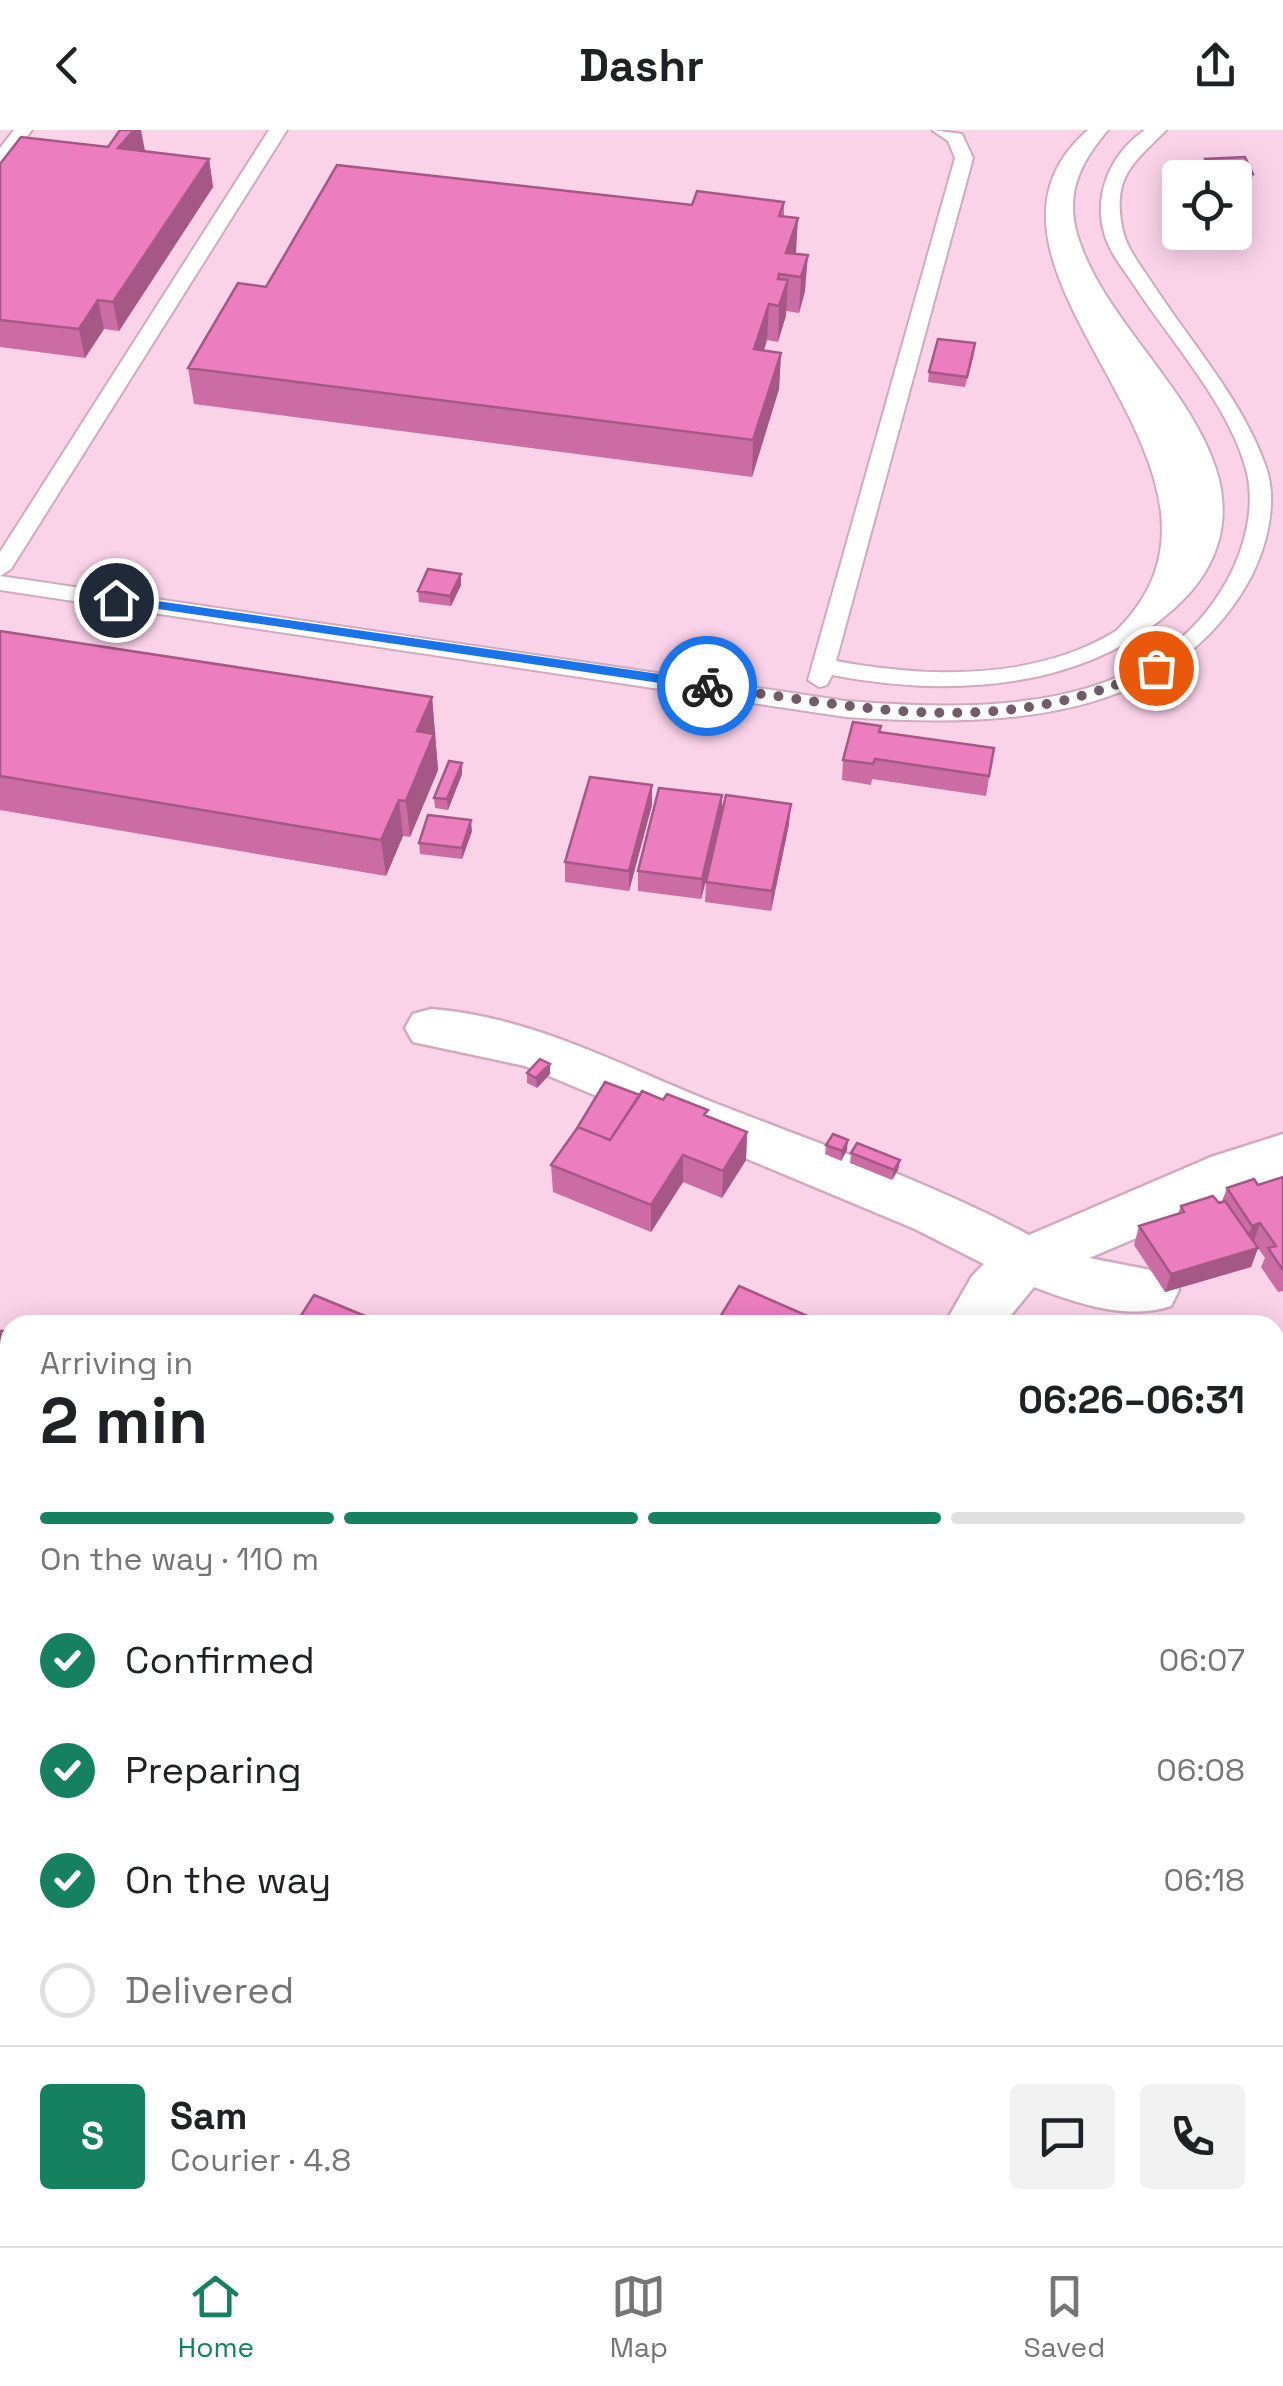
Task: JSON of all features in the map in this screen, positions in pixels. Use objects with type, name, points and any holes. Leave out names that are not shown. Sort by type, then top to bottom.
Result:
[{"type":"street","points":[[431,1028],[479,1030],[526,1043],[647,1098],[976,1231],[1024,1262],[1098,1287],[1151,1290]]},
{"type":"street","points":[[978,1315],[992,1292],[1024,1262],[1230,1172],[1283,1155]]},
{"type":"lane","points":[[0,160],[23,130]]},
{"type":"lane","points":[[0,570],[278,130]]},
{"type":"lane","points":[[813,701],[964,158],[956,138],[942,130]]},
{"type":"lane","points":[[823,666],[930,678],[1027,672],[1060,664],[1116,640],[1146,622],[1198,568],[1214,520],[1207,473],[1069,238],[1065,183],[1088,138],[1099,130]]},
{"type":"lane","points":[[0,583],[846,708],[933,715],[1046,707],[1090,696],[1156,668],[1190,646],[1224,615],[1249,584],[1262,553],[1266,526],[1257,471],[1242,440],[1114,236],[1110,188],[1128,149],[1158,130]]},
{"type":"building","points":[[120,130],[134,130],[118,148],[209,159],[113,302],[98,300],[79,329],[0,320],[0,164],[21,137],[108,147]]},
{"type":"building","points":[[1245,157],[1246,160],[1205,160]]},
{"type":"building","points":[[337,165],[692,205],[697,191],[784,202],[779,216],[798,218],[786,253],[808,255],[801,277],[779,274],[778,279],[788,280],[779,306],[769,304],[754,349],[781,353],[753,440],[188,368],[238,283],[266,287]]},
{"type":"building","points":[[938,339],[975,343],[967,377],[929,372]]},
{"type":"building","points":[[428,569],[461,574],[450,596],[418,591]]},
{"type":"building","points":[[0,631],[432,697],[417,731],[434,734],[406,801],[399,800],[381,840],[0,776]]},
{"type":"building","points":[[853,722],[881,726],[879,732],[994,748],[989,776],[875,759],[873,764],[843,760]]},
{"type":"building","points":[[449,761],[462,763],[447,799],[434,798]]},
{"type":"building","points":[[590,777],[652,785],[629,871],[565,862]]},
{"type":"building","points":[[659,788],[722,795],[702,879],[638,871]]},
{"type":"building","points":[[726,795],[791,804],[772,891],[706,882]]},
{"type":"building","points":[[428,815],[471,820],[462,848],[419,843]]},
{"type":"building","points":[[540,1059],[550,1064],[536,1078],[527,1073]]},
{"type":"building","points":[[605,1082],[640,1095],[610,1140],[578,1127],[576,1130]]},
{"type":"building","points":[[642,1091],[663,1100],[667,1094],[708,1110],[704,1115],[747,1132],[723,1171],[683,1155],[651,1205],[551,1165],[578,1127],[610,1140]]},
{"type":"building","points":[[833,1134],[848,1140],[842,1151],[826,1145]]},
{"type":"building","points":[[857,1143],[900,1160],[894,1170],[851,1153]]},
{"type":"building","points":[[1283,1177],[1283,1270],[1268,1248],[1276,1246],[1260,1223],[1252,1226],[1227,1188],[1254,1179],[1258,1185]]},
{"type":"building","points":[[1213,1196],[1219,1203],[1225,1201],[1258,1248],[1171,1274],[1139,1226],[1184,1212],[1181,1206]]},
{"type":"building","points":[[739,1286],[805,1315],[721,1315]]},
{"type":"building","points":[[314,1295],[363,1315],[301,1315]]},
{"type":"way so far","points":[[707,686],[846,708],[933,715],[1046,707],[1090,696],[1156,668]]},
{"type":"route","points":[[116,600],[707,686]]}]
